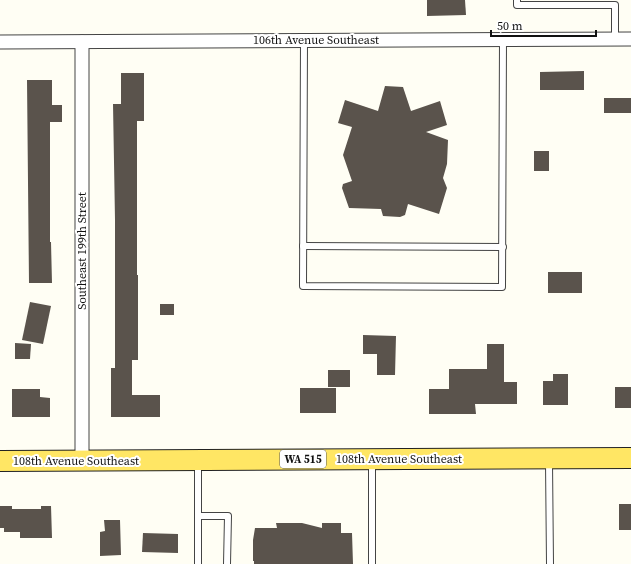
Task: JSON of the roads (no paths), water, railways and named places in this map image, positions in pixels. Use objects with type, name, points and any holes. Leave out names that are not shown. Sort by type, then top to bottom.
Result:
[{"type":"main road","name":"108th Avenue Southeast","points":[[0,461],[631,458]]},
{"type":"street","name":"106th Avenue Southeast","points":[[0,42],[631,39]]},
{"type":"street","name":"Southeast 199th Street","points":[[82,42],[82,461]]},
{"type":"lane","points":[[517,0],[517,5],[615,2],[615,39]]},
{"type":"lane","points":[[304,40],[303,286],[502,287],[503,39]]},
{"type":"lane","points":[[304,246],[502,246]]},
{"type":"lane","points":[[549,458],[550,564]]},
{"type":"lane","points":[[372,459],[372,564]]},
{"type":"lane","points":[[198,460],[198,564]]},
{"type":"lane","points":[[198,516],[228,516],[227,564]]}]
